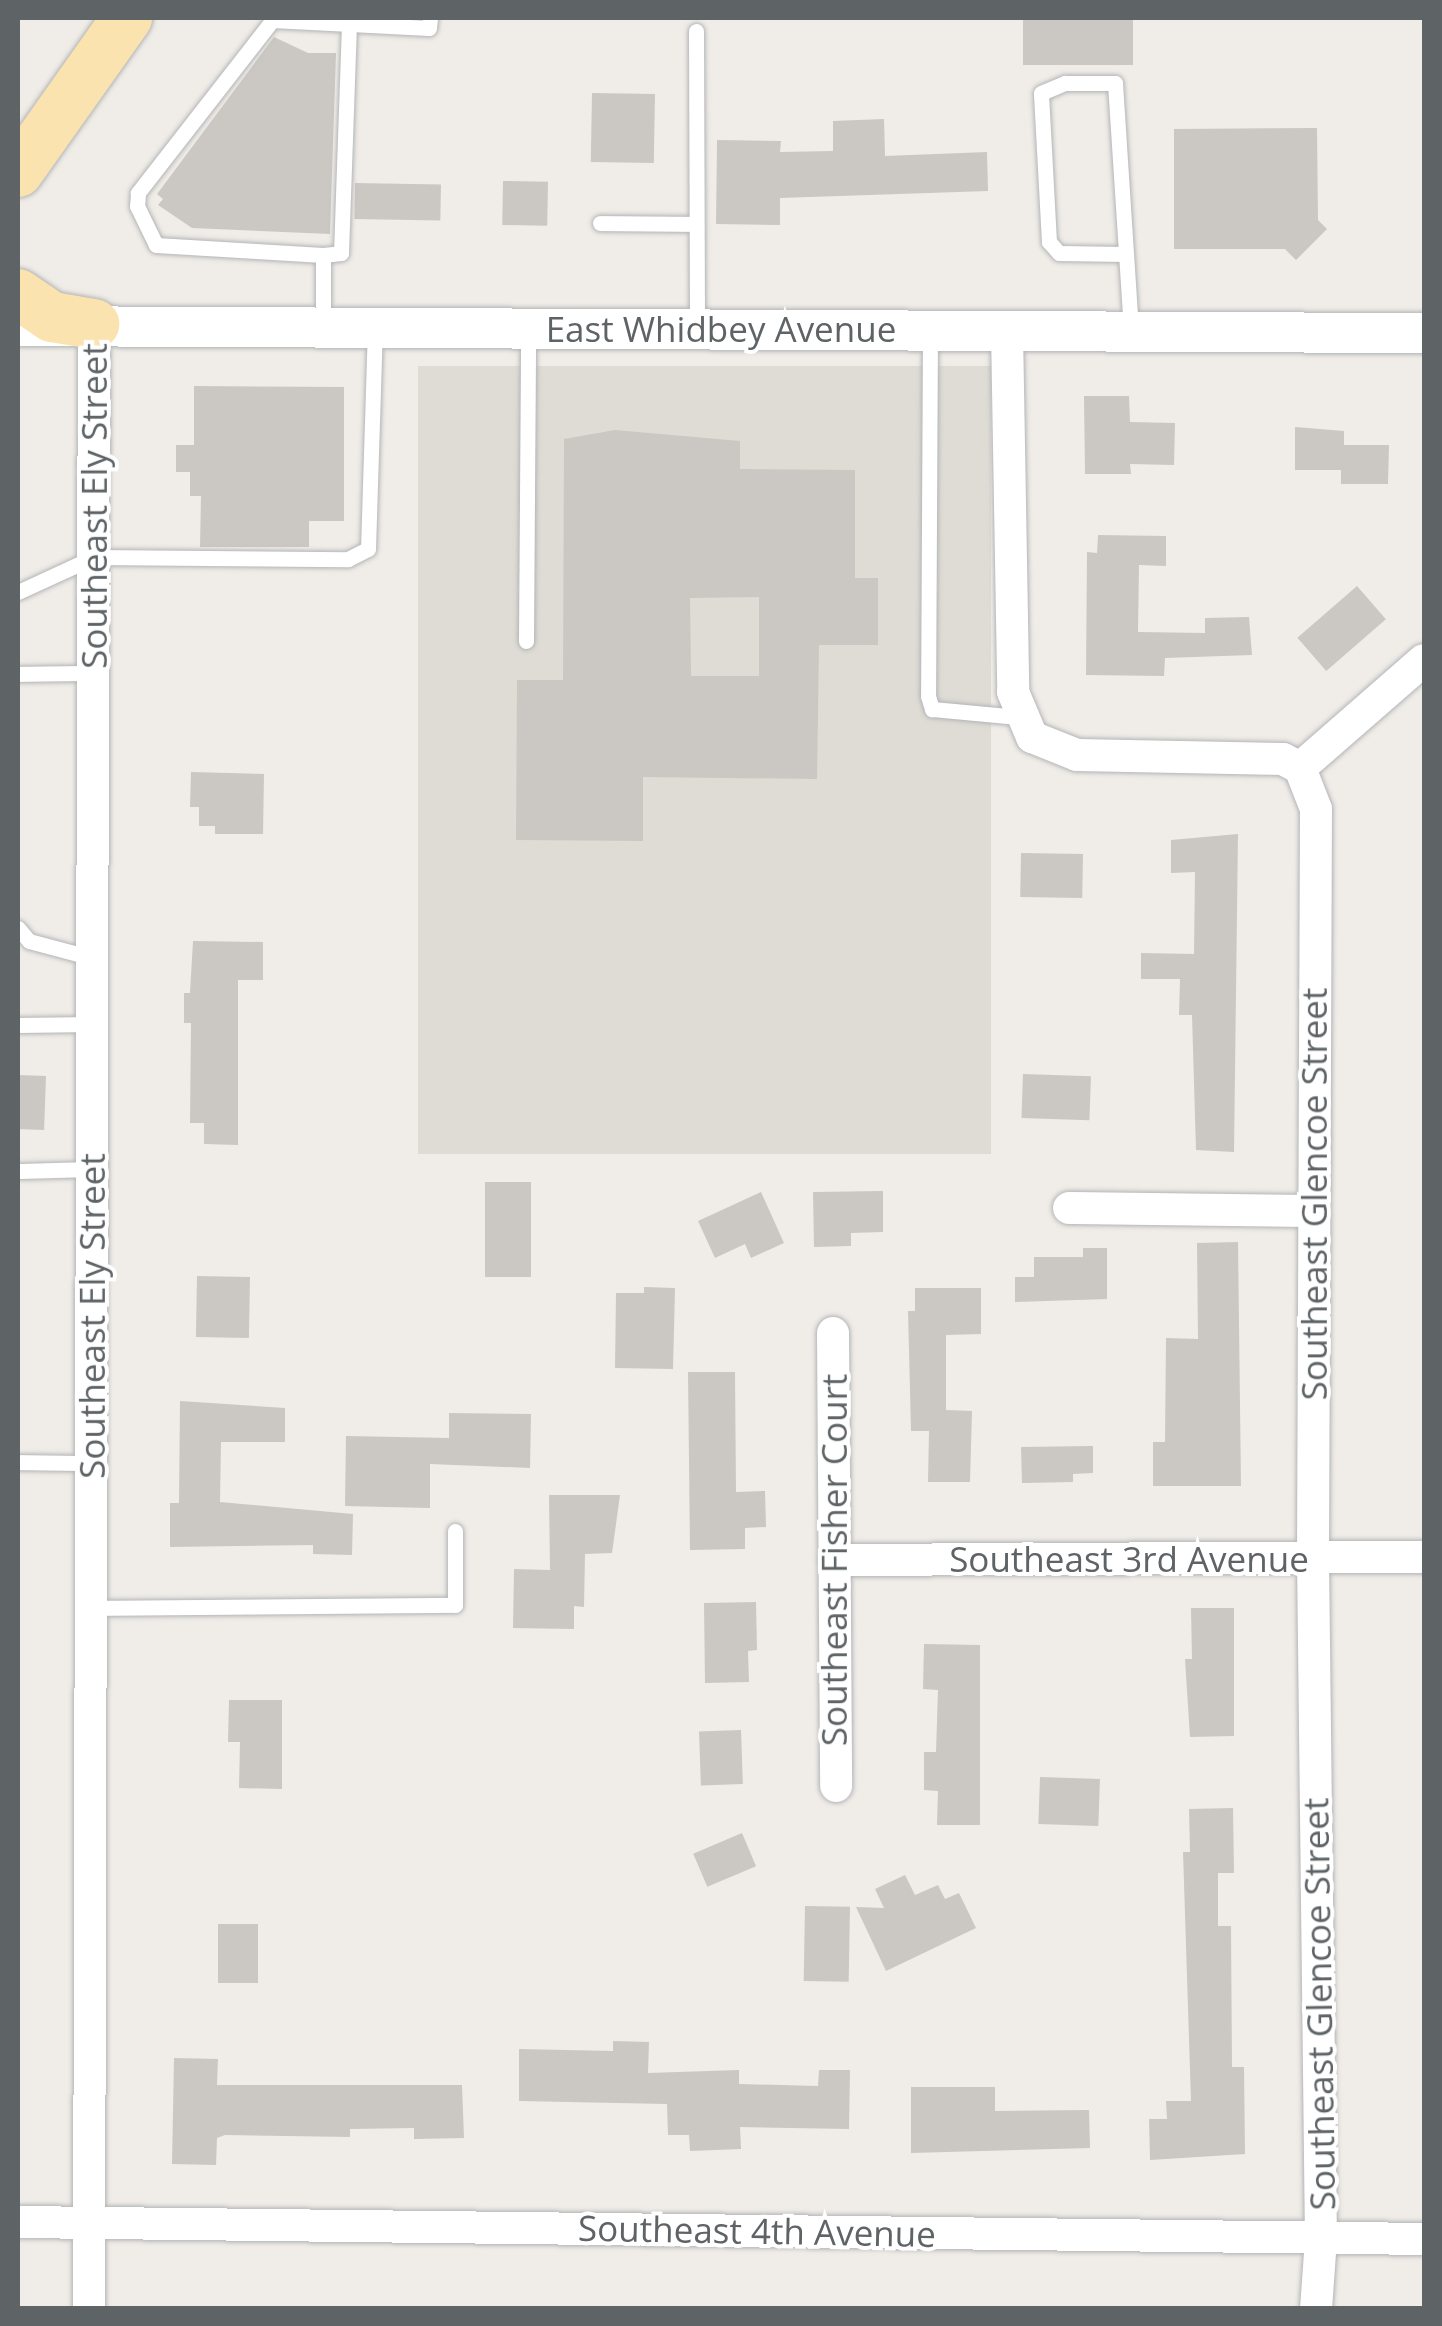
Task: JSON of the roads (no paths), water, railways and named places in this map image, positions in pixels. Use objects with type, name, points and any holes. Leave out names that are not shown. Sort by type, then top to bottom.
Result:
[{"type":"main road","points":[[18,172],[127,18]]},
{"type":"main road","points":[[18,294],[52,317],[94,324]]},
{"type":"street","name":"Southeast Ely Street","points":[[89,2308],[94,324]]},
{"type":"street","name":"East Whidbey Avenue","points":[[18,326],[1424,334]]},
{"type":"street","points":[[1007,331],[1013,692],[1019,717],[1032,737],[1077,754],[1257,755],[1300,768],[1424,660]]},
{"type":"street","name":"Southeast Glencoe Street","points":[[1300,768],[1316,809],[1313,1558],[1322,2239],[1316,2308]]},
{"type":"street","points":[[1069,1208],[1313,1211]]},
{"type":"street","name":"Southeast Fisher Court","points":[[833,1333],[836,1786]]},
{"type":"street","name":"Southeast 3rd Avenue","points":[[834,1560],[1424,1557]]},
{"type":"street","name":"Southeast 4th Avenue","points":[[18,2222],[1424,2238]]},
{"type":"lane","points":[[348,29],[341,252],[323,255],[156,245],[137,206],[138,193],[273,19],[348,29],[429,28],[430,18]]},
{"type":"lane","points":[[696,31],[697,328]]},
{"type":"lane","points":[[1126,254],[1060,253],[1049,242],[1041,92],[1065,83],[1115,84],[1126,254],[1131,332]]},
{"type":"lane","points":[[600,224],[696,224]]},
{"type":"lane","points":[[323,255],[323,326]]},
{"type":"lane","points":[[18,592],[94,558],[348,559],[368,549],[375,326]]},
{"type":"lane","points":[[526,641],[528,328]]},
{"type":"lane","points":[[930,331],[928,696],[932,709],[1019,717]]},
{"type":"lane","points":[[18,674],[94,673]]},
{"type":"lane","points":[[18,928],[30,942],[93,958]]},
{"type":"lane","points":[[18,1025],[93,1024]]},
{"type":"lane","points":[[18,1172],[92,1169]]},
{"type":"lane","points":[[18,1462],[92,1463]]},
{"type":"lane","points":[[91,1608],[455,1605],[454,1531]]}]
